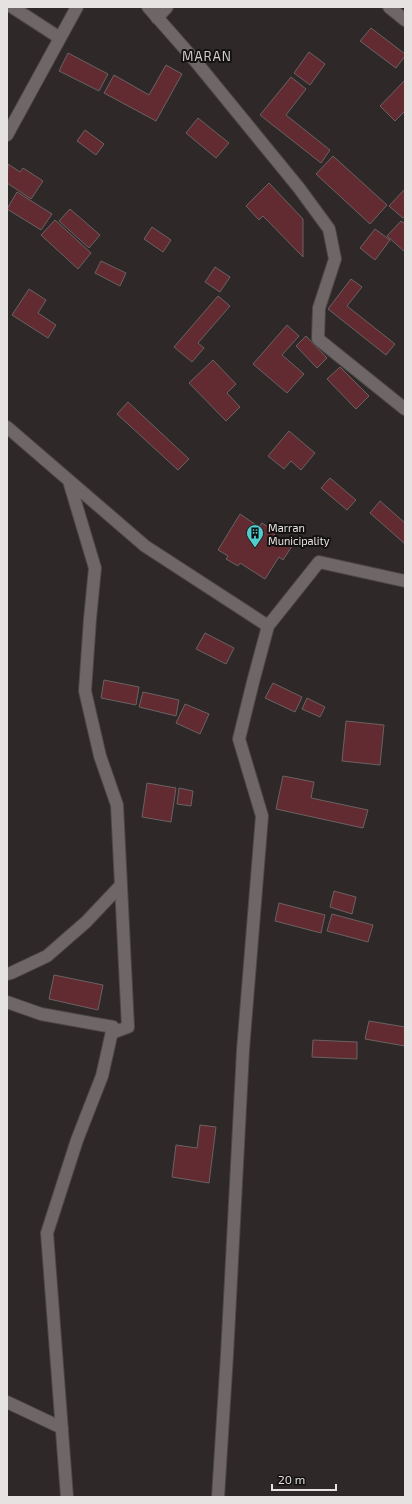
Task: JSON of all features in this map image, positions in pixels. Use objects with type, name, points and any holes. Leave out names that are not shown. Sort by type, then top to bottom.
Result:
[{"type":"street","points":[[12,7],[60,38]]},
{"type":"street","points":[[7,135],[77,7]]},
{"type":"street","points":[[148,7],[192,57],[299,188],[329,230],[335,260],[319,308],[318,339],[405,409]]},
{"type":"street","points":[[157,18],[167,7]]},
{"type":"street","points":[[389,7],[405,20]]},
{"type":"street","points":[[7,427],[145,546],[268,626]]},
{"type":"street","points":[[69,481],[95,568],[85,691],[100,756],[117,805],[128,1027],[112,1033]]},
{"type":"street","points":[[218,1497],[243,1050],[262,816],[239,739],[268,626],[319,562],[405,581]]},
{"type":"street","points":[[7,974],[47,956],[86,922],[121,884]]},
{"type":"street","points":[[7,1002],[41,1014],[114,1027],[102,1076],[77,1140],[47,1233],[67,1497]]},
{"type":"street","points":[[7,1402],[62,1428]]},
{"type":"building","points":[[371,28],[405,54],[396,68],[360,41]]},
{"type":"building","points":[[309,52],[325,64],[310,85],[294,73]]},
{"type":"building","points":[[68,53],[108,74],[99,91],[59,71]]},
{"type":"building","points":[[166,65],[182,74],[156,121],[104,93],[114,75],[149,95]]},
{"type":"building","points":[[291,77],[306,89],[286,115],[330,150],[321,163],[260,115]]},
{"type":"building","points":[[405,80],[405,111],[395,121],[380,106]]},
{"type":"building","points":[[198,118],[229,143],[216,158],[186,133]]},
{"type":"building","points":[[85,130],[104,144],[96,155],[77,141]]},
{"type":"building","points":[[333,156],[387,205],[370,224],[316,174]]},
{"type":"building","points":[[8,164],[20,172],[23,168],[43,181],[31,199],[7,183]]},
{"type":"building","points":[[269,183],[303,219],[303,257],[263,216],[259,220],[246,206]]},
{"type":"building","points":[[405,189],[405,216],[403,218],[389,206]]},
{"type":"building","points":[[17,192],[52,214],[41,230],[7,209]]},
{"type":"building","points":[[70,209],[100,235],[89,248],[59,221]]},
{"type":"building","points":[[55,220],[91,253],[78,269],[41,235]]},
{"type":"building","points":[[401,221],[405,224],[405,252],[387,236]]},
{"type":"building","points":[[152,227],[171,240],[163,252],[144,239]]},
{"type":"building","points":[[375,229],[390,240],[375,260],[360,248]]},
{"type":"building","points":[[101,261],[126,273],[120,286],[95,273]]},
{"type":"building","points":[[215,267],[230,277],[220,292],[205,282]]},
{"type":"building","points":[[351,279],[362,287],[347,306],[395,344],[386,355],[328,309]]},
{"type":"building","points":[[29,289],[46,300],[38,313],[56,325],[48,338],[12,315]]},
{"type":"building","points":[[218,296],[230,306],[198,343],[204,348],[192,362],[174,347]]},
{"type":"building","points":[[287,325],[299,336],[282,355],[304,374],[287,393],[253,364]]},
{"type":"building","points":[[306,336],[327,358],[317,368],[296,346]]},
{"type":"building","points":[[213,360],[236,384],[227,393],[240,407],[226,421],[189,383]]},
{"type":"building","points":[[340,367],[369,396],[356,409],[327,379]]},
{"type":"building","points":[[128,402],[189,459],[178,470],[117,414]]},
{"type":"building","points":[[289,431],[315,453],[301,470],[291,461],[284,469],[268,456]]},
{"type":"building","points":[[330,478],[356,500],[347,510],[321,488]]},
{"type":"building","points":[[380,501],[405,523],[405,544],[370,513]]},
{"type":"building","name":"Marran Municipality","points":[[240,514],[259,527],[262,523],[276,532],[274,535],[292,546],[283,560],[279,557],[265,579],[240,563],[238,566],[226,559],[228,556],[218,550]]},
{"type":"building","points":[[205,633],[234,648],[226,664],[196,649]]},
{"type":"building","points":[[104,680],[139,687],[136,705],[101,698]]},
{"type":"building","points":[[273,683],[302,697],[295,712],[265,698]]},
{"type":"building","points":[[143,692],[179,700],[176,716],[139,707]]},
{"type":"building","points":[[307,698],[325,707],[320,717],[302,709]]},
{"type":"building","points":[[185,704],[209,714],[200,734],[176,723]]},
{"type":"building","points":[[346,721],[384,725],[380,765],[342,761]]},
{"type":"building","points":[[283,776],[314,782],[311,798],[368,810],[363,828],[276,809]]},
{"type":"building","points":[[147,783],[176,788],[171,822],[142,817]]},
{"type":"building","points":[[179,788],[193,791],[191,806],[177,804]]},
{"type":"building","points":[[334,891],[356,897],[352,914],[330,907]]},
{"type":"building","points":[[279,903],[325,915],[321,933],[275,921]]},
{"type":"building","points":[[332,914],[373,925],[368,942],[327,931]]},
{"type":"building","points":[[54,975],[103,985],[98,1010],[49,999]]},
{"type":"building","points":[[369,1021],[405,1027],[405,1046],[365,1039]]},
{"type":"building","points":[[313,1040],[357,1042],[357,1059],[312,1057]]},
{"type":"building","points":[[200,1125],[216,1127],[209,1183],[172,1177],[176,1145],[197,1148]]},
{"type":"place","name":"Marran Municipality","points":[[255,548]]},
{"type":"district","name":"MARAN","points":[[207,56]]}]
